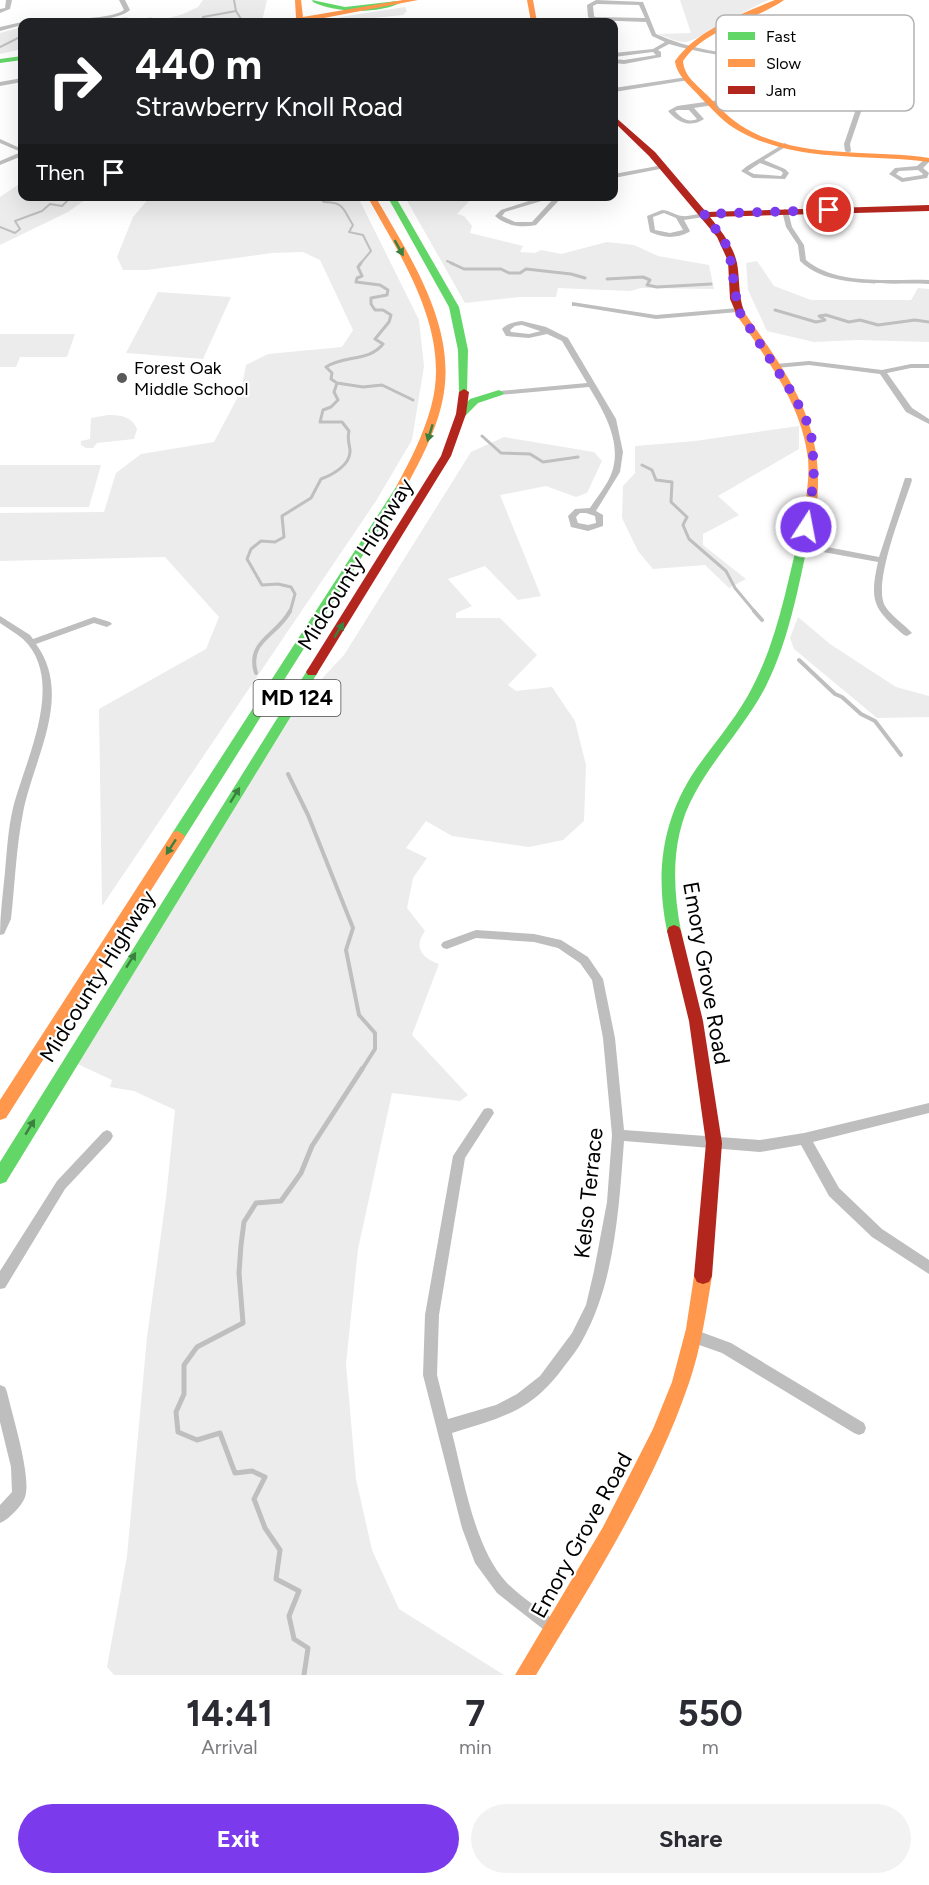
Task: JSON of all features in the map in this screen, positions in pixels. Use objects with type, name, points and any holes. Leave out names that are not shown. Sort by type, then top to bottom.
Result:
[{"type":"street","points":[[3,10],[9,0]]},
{"type":"street","points":[[96,18],[113,17],[127,10],[122,0]]},
{"type":"street","points":[[298,0],[300,18]]},
{"type":"street","points":[[315,0],[323,8],[334,9],[397,3]]},
{"type":"street","points":[[315,0],[317,18]]},
{"type":"street","points":[[326,18],[415,0]]},
{"type":"street","points":[[530,0],[533,18]]},
{"type":"street","points":[[746,15],[781,0]]},
{"type":"street","points":[[593,18],[590,4],[640,2],[644,5],[652,33],[670,41],[716,53]]},
{"type":"street","points":[[618,19],[647,20]]},
{"type":"street","points":[[0,29],[18,25]]},
{"type":"street","points":[[716,32],[690,47],[681,55],[679,64],[687,79],[716,106]]},
{"type":"street","points":[[618,54],[654,50],[670,41]]},
{"type":"street","points":[[618,62],[659,56],[654,50]]},
{"type":"street","points":[[0,61],[18,59]]},
{"type":"street","points":[[618,89],[687,79]]},
{"type":"street","points":[[0,84],[18,81]]},
{"type":"street","points":[[687,107],[716,102]]},
{"type":"street","points":[[722,111],[746,131],[785,145],[815,150],[893,153],[925,163]]},
{"type":"street","points":[[849,151],[847,144],[858,111]]},
{"type":"street","name":"Emory Grove Road","points":[[525,1675],[638,1485],[683,1374],[701,1303],[706,1264],[714,1143],[696,1022],[670,913],[669,852],[674,828],[688,790],[753,699],[767,670],[778,638],[810,512],[814,471],[812,440],[798,401],[738,310],[729,250],[704,214],[663,167],[618,122]]},
{"type":"street","points":[[0,141],[18,150]]},
{"type":"street","points":[[760,161],[783,170],[786,173],[784,177],[773,179],[744,173],[745,170],[785,145]]},
{"type":"street","points":[[0,163],[18,154]]},
{"type":"street","points":[[925,163],[926,177],[902,180],[891,174],[897,169],[925,163]]},
{"type":"street","points":[[618,175],[663,167]]},
{"type":"street","name":"Midcounty Highway","points":[[0,1113],[393,501],[426,443],[439,402],[441,379],[435,321],[407,261],[374,201]]},
{"type":"street","name":"Midcounty Highway","points":[[0,1177],[107,997],[286,717],[446,456],[461,414],[465,379],[464,350],[453,307],[394,201]]},
{"type":"street","points":[[536,201],[502,211],[498,216],[519,224],[534,224],[555,201]]},
{"type":"street","points":[[680,218],[687,229],[683,234],[660,234],[651,229],[650,216],[655,212],[666,212],[680,218],[704,214],[929,208]]},
{"type":"street","points":[[785,211],[789,227],[801,245],[803,261],[817,272],[839,278],[929,282]]},
{"type":"street","points":[[575,304],[656,317],[738,310]]},
{"type":"street","points":[[547,332],[567,342],[612,419],[618,439],[616,472],[592,511]]},
{"type":"street","points":[[776,366],[809,363],[882,372],[911,366],[929,366]]},
{"type":"street","points":[[882,372],[909,410],[929,422]]},
{"type":"street","points":[[465,379],[485,390],[499,393]]},
{"type":"street","points":[[461,414],[474,401],[499,393],[591,385]]},
{"type":"street","points":[[907,633],[879,603],[878,586],[883,560],[908,480]]},
{"type":"street","points":[[801,545],[883,560]]},
{"type":"street","points":[[0,619],[16,627],[31,643],[42,661],[48,683],[48,706],[44,729],[18,809],[6,919],[0,931]]},
{"type":"street","points":[[31,643],[94,620],[107,624]]},
{"type":"street","name":"Kelso Terrace","points":[[444,1428],[498,1411],[522,1399],[545,1381],[577,1338],[592,1306],[601,1271],[613,1202],[618,1135],[609,1038],[597,980],[584,960],[561,944],[534,938],[476,934],[447,945]]},
{"type":"street","points":[[618,1135],[760,1146],[804,1139],[929,1108]]},
{"type":"street","points":[[488,1113],[459,1156],[432,1315],[430,1375],[469,1528],[480,1558],[502,1588],[553,1628]]},
{"type":"street","points":[[0,1283],[61,1185],[107,1136]]},
{"type":"street","points":[[804,1139],[834,1192],[877,1233],[929,1268]]},
{"type":"street","points":[[693,1336],[726,1348],[859,1428]]},
{"type":"street","points":[[0,1392],[18,1467],[19,1495],[0,1516]]},
{"type":"shaded area","points":[[203,0],[267,0],[263,18],[169,18],[198,7]]},
{"type":"shaded area","points":[[680,0],[769,0],[739,15],[716,15],[716,27],[685,42],[658,34],[691,33]]},
{"type":"shaded area","points":[[405,7],[407,11],[403,15],[373,18],[337,18]]},
{"type":"shaded area","points":[[18,28],[18,50],[0,54],[0,33]]},
{"type":"shaded area","points":[[18,185],[18,201],[83,201],[68,212],[0,245],[0,197]]},
{"type":"shaded area","points":[[147,201],[360,201],[419,320],[424,366],[412,440],[376,501],[102,906],[99,709],[206,649],[219,617],[165,557],[0,561],[0,513],[104,512],[116,473],[141,454],[214,442],[241,391],[246,365],[268,354],[342,347],[353,330],[320,260],[303,252],[272,253],[147,270],[123,270],[117,257],[133,217]]},
{"type":"shaded area","points":[[407,201],[469,201],[457,214],[464,216],[472,226],[470,233],[523,246],[520,252],[535,253],[541,250],[561,254],[607,242],[634,245],[658,256],[709,265],[714,289],[641,288],[630,291],[558,288],[556,297],[520,297],[465,303]]},
{"type":"shaded area","points":[[757,261],[774,286],[811,300],[911,300],[918,288],[929,289],[929,342],[857,340],[814,342],[767,331],[748,290],[746,263]]},
{"type":"shaded area","points":[[158,292],[231,297],[203,359],[126,353]]},
{"type":"shaded area","points":[[0,334],[75,334],[67,357],[20,357],[16,367],[0,367]]},
{"type":"shaded area","points":[[108,415],[121,416],[132,421],[137,429],[134,439],[97,443],[93,448],[81,445],[81,441],[90,439],[91,418]]},
{"type":"shaded area","points":[[799,426],[799,449],[718,496],[739,515],[703,534],[703,545],[746,579],[729,588],[705,565],[653,569],[638,551],[622,518],[623,486],[635,473],[635,446],[695,441]]},
{"type":"shaded area","points":[[504,437],[594,452],[602,461],[587,493],[576,497],[546,486],[500,495],[541,596],[518,600],[485,566],[448,579],[472,606],[456,613],[456,618],[500,618],[537,655],[508,685],[516,691],[552,687],[575,721],[586,765],[584,821],[563,840],[529,847],[452,836],[426,821],[406,848],[427,858],[413,878],[407,908],[425,931],[420,942],[421,951],[428,959],[439,964],[412,1035],[468,1095],[460,1101],[392,1093],[358,1249],[346,1364],[356,1479],[372,1550],[399,1609],[504,1675],[114,1675],[107,1667],[127,1556],[147,1337],[166,1198],[175,1110],[134,1091],[110,1087],[112,1080],[69,1060],[286,717],[344,655],[471,452]]},
{"type":"shaded area","points":[[0,465],[101,465],[89,507],[0,507]]},
{"type":"shaded area","points":[[798,617],[830,644],[896,687],[929,696],[929,717],[877,718],[794,649],[790,638]]},
{"type":"waterway","points":[[234,0],[236,11]]},
{"type":"waterway","points":[[203,18],[236,11]]},
{"type":"waterway","points":[[236,11],[240,18]]},
{"type":"waterway","points":[[0,47],[18,38]]},
{"type":"waterway","points":[[0,227],[15,233],[20,229],[15,221],[42,211],[50,204],[62,206],[67,201]]},
{"type":"waterway","points":[[323,201],[340,205],[353,225],[349,232],[363,235],[371,251],[360,264]]},
{"type":"waterway","points":[[447,261],[454,264]]},
{"type":"waterway","points":[[337,383],[331,379],[332,373],[326,367],[333,363],[371,354],[377,350],[383,344],[375,339],[389,322],[391,315],[383,310],[375,310],[371,304],[371,298],[387,295],[388,290],[380,285],[356,282],[357,278],[362,276],[358,267],[361,263]]},
{"type":"waterway","points":[[451,263],[464,269],[501,269],[509,273],[520,273],[526,269],[571,274],[585,278]]},
{"type":"waterway","points":[[607,279],[643,277],[650,280],[647,285],[657,287],[711,284]]},
{"type":"waterway","points":[[775,310],[816,322],[825,320],[819,316],[826,315],[849,322],[860,320],[878,325],[915,320],[929,322]]},
{"type":"waterway","points":[[290,612],[295,594],[291,587],[278,584],[262,585],[247,559],[251,549],[261,541],[275,542],[284,537],[282,516],[311,498],[321,479],[340,469],[347,460],[350,450],[349,431],[342,422],[320,422],[323,410],[331,407],[338,400],[334,392],[337,383]]},
{"type":"waterway","points":[[337,383],[363,387],[382,385],[413,400]]},
{"type":"waterway","points":[[482,436],[501,453],[530,454],[543,462],[578,457]]},
{"type":"waterway","points":[[642,465],[652,470],[656,480],[672,482],[671,502],[687,517],[683,525],[689,539],[726,571],[735,588],[755,612]]},
{"type":"waterway","points":[[256,673],[255,653],[290,611]]},
{"type":"waterway","points":[[754,611],[762,620]]},
{"type":"waterway","points":[[799,660],[835,694],[842,697],[861,714],[875,721],[901,755]]},
{"type":"waterway","points":[[288,774],[308,815],[353,928],[346,950],[359,1015],[375,1033],[375,1049],[361,1071]]},
{"type":"waterway","points":[[304,1675],[308,1648],[294,1639],[289,1616],[299,1591],[276,1579],[280,1550],[265,1528],[254,1499],[265,1477],[252,1471],[235,1473],[220,1433],[197,1440],[178,1432],[176,1412],[184,1394],[184,1365],[197,1347],[243,1323],[239,1273],[244,1222],[256,1203],[281,1201],[301,1173],[312,1146],[362,1069]]},
{"type":"traffic: fast","points":[[315,1],[325,6],[345,9],[397,3]]},
{"type":"traffic: fast","points":[[0,61],[18,59]]},
{"type":"traffic: fast","points":[[394,201],[454,307],[463,350],[464,392]]},
{"type":"traffic: fast","points":[[461,414],[474,401],[499,393]]},
{"type":"traffic: fast","points":[[178,836],[401,487]]},
{"type":"traffic: fast","points":[[674,931],[668,895],[668,858],[675,822],[690,789],[760,686],[785,616],[807,524]]},
{"type":"traffic: fast","points":[[0,1177],[312,672]]},
{"type":"traffic: slow","points":[[298,0],[300,18]]},
{"type":"traffic: slow","points":[[309,18],[415,0]]},
{"type":"traffic: slow","points":[[530,0],[533,18]]},
{"type":"traffic: slow","points":[[747,15],[781,0]]},
{"type":"traffic: slow","points":[[716,31],[695,44],[679,61],[681,71],[687,79],[716,109]]},
{"type":"traffic: slow","points":[[718,111],[743,130],[765,140],[787,146],[929,160]]},
{"type":"traffic: slow","points":[[374,201],[413,271],[428,305],[438,337],[441,370],[437,405],[424,444],[401,487]]},
{"type":"traffic: slow","points":[[739,311],[788,386],[809,434],[813,461],[813,490],[807,524]]},
{"type":"traffic: slow","points":[[0,1113],[178,836]]},
{"type":"traffic: slow","points":[[525,1675],[610,1534],[661,1433],[681,1382],[695,1329],[703,1276]]},
{"type":"traffic: jam","points":[[618,122],[652,154],[721,236],[732,261],[735,299],[739,311]]},
{"type":"traffic: jam","points":[[704,215],[929,208]]},
{"type":"traffic: jam","points":[[312,672],[446,456],[461,414],[464,392]]},
{"type":"traffic: jam","points":[[674,931],[696,1021],[714,1143],[703,1276]]},
{"type":"place","name":"Forest Oak Middle School","points":[[122,378]]},
{"type":"route","points":[[806,527],[810,512],[814,471],[812,440],[808,424],[798,401],[738,310],[729,250],[704,214],[829,210]]}]
